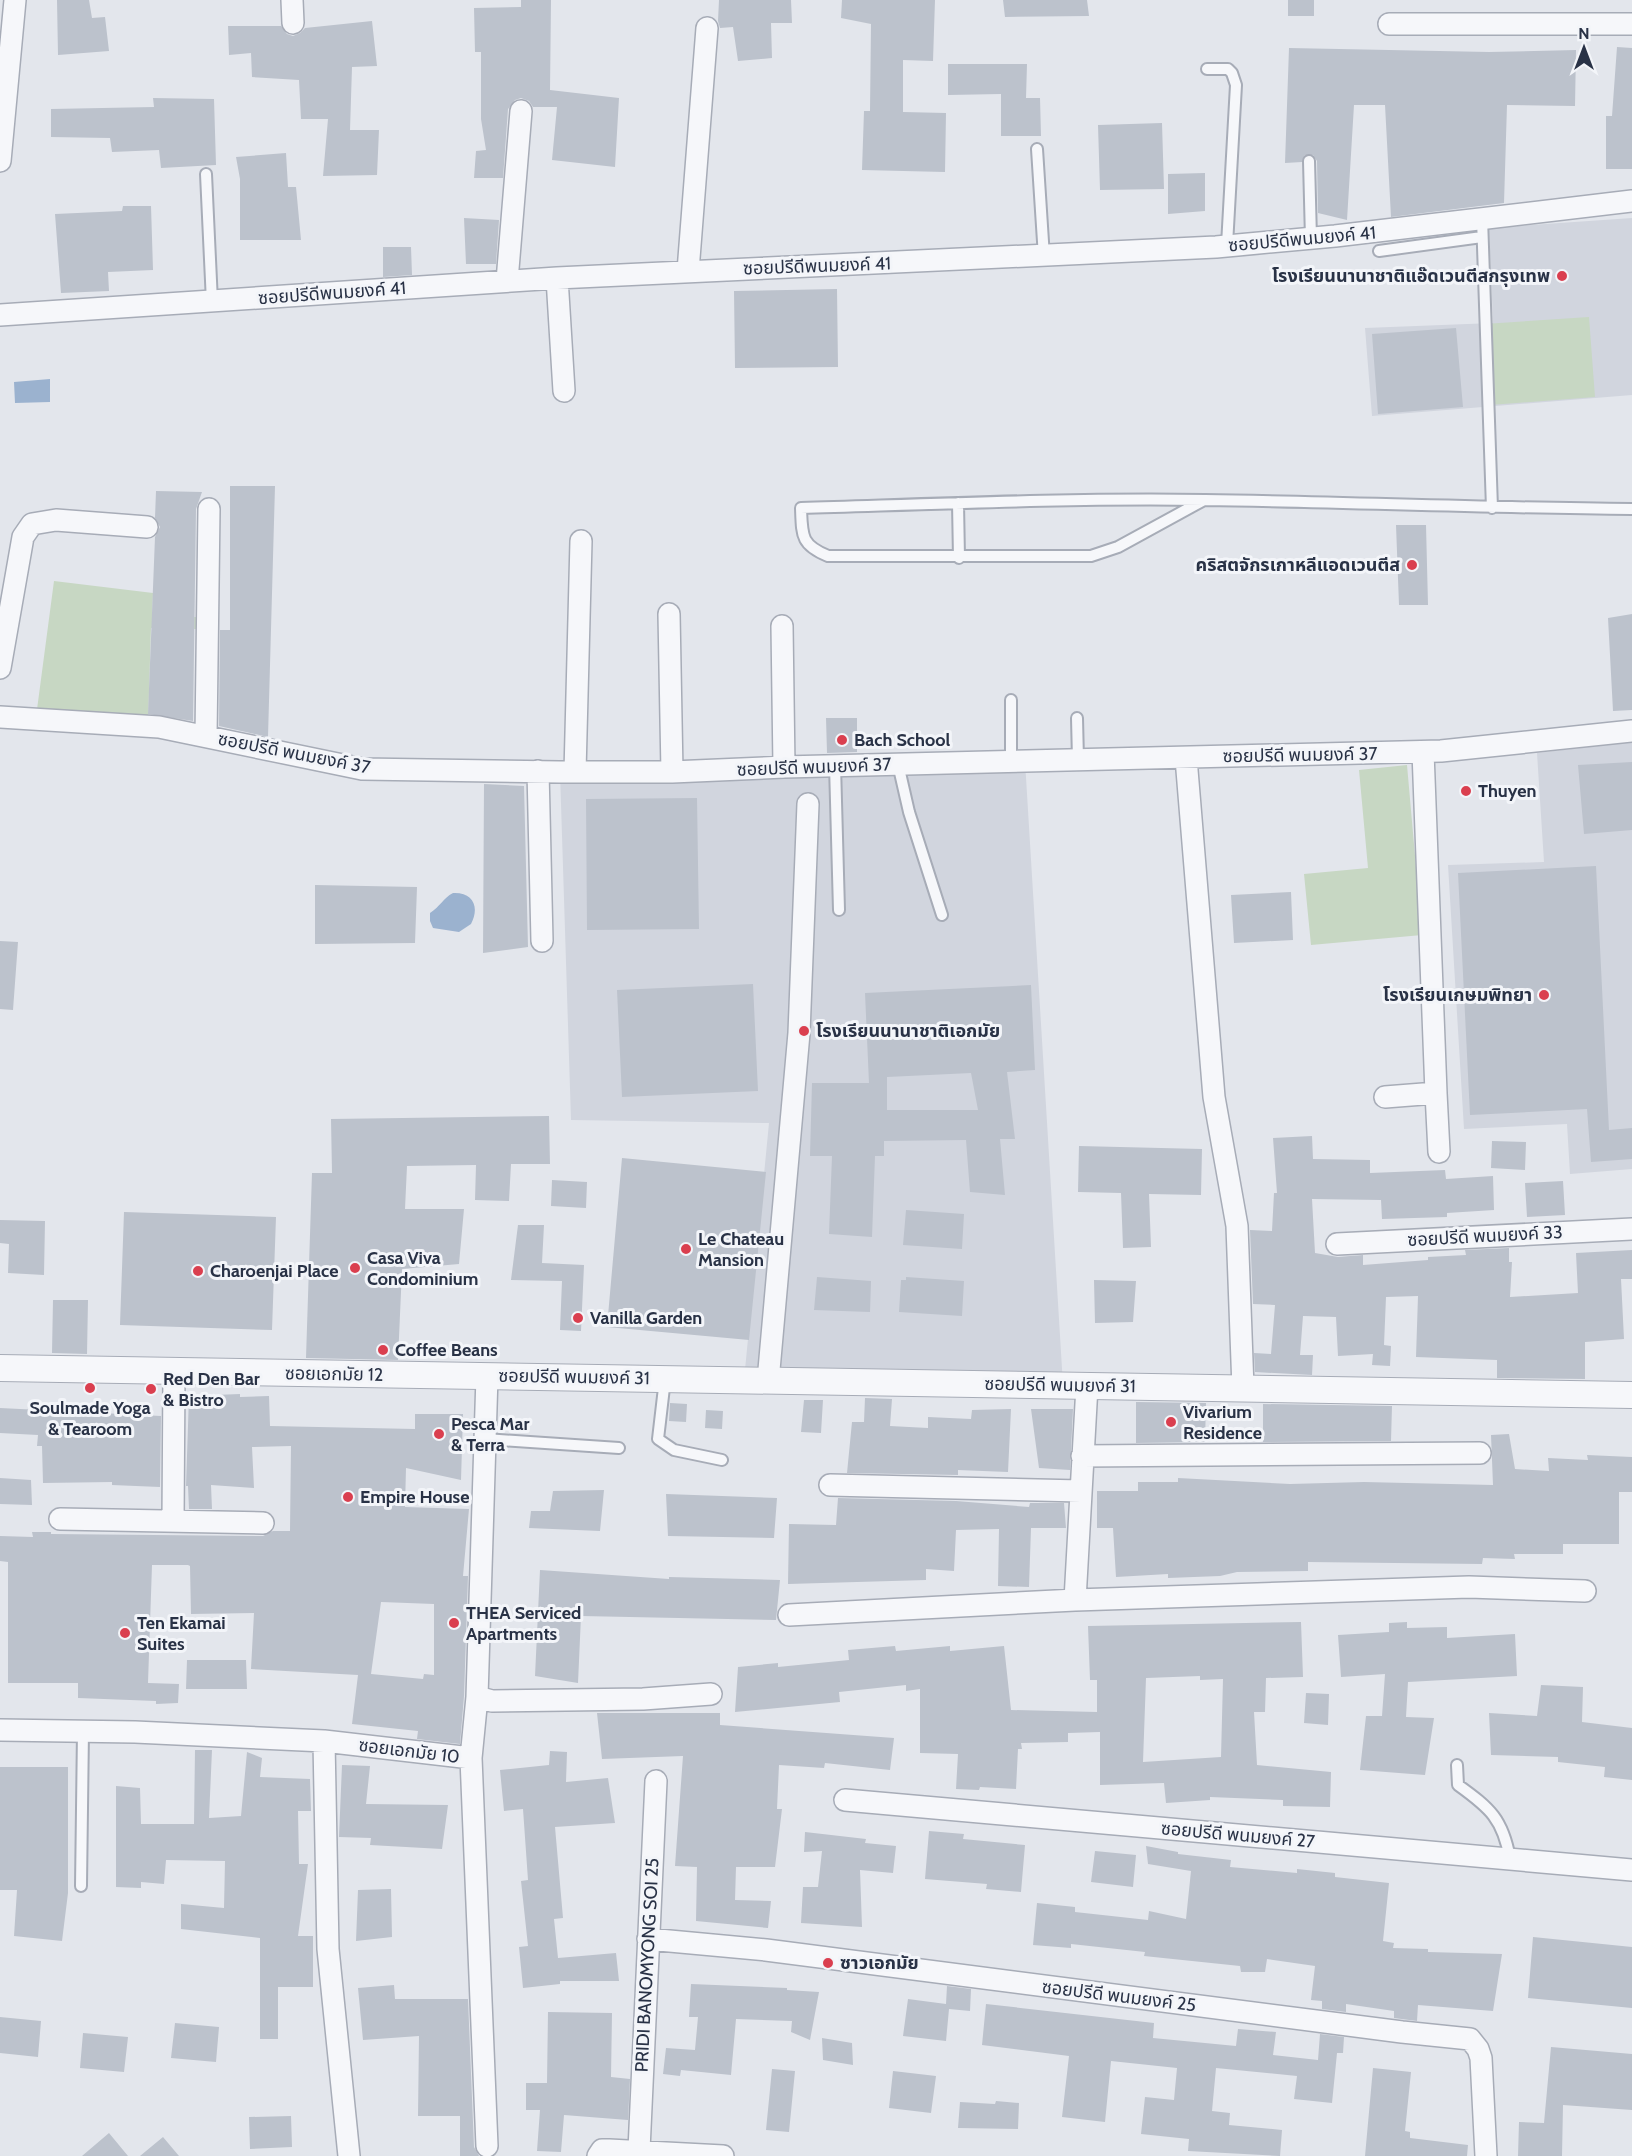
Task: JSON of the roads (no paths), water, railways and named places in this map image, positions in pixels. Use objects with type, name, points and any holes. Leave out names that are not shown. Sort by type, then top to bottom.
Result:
[{"type":"street","points":[[0,161],[15,0]]},
{"type":"street","points":[[292,0],[293,23]]},
{"type":"street","points":[[1389,24],[1632,24]]},
{"type":"street","points":[[688,271],[707,28]]},
{"type":"street","points":[[507,281],[521,111]]},
{"type":"street","name":"ซอยปรีดีพนมยงค์ 41","points":[[0,315],[557,278],[1044,257],[1227,245],[1482,227],[1632,201]]},
{"type":"street","points":[[557,278],[564,391]]},
{"type":"street","points":[[206,736],[210,509]]},
{"type":"street","points":[[0,668],[23,537],[32,524],[56,520],[147,527]]},
{"type":"street","points":[[575,772],[581,541]]},
{"type":"street","points":[[669,614],[672,772]]},
{"type":"street","points":[[782,626],[784,766]]},
{"type":"street","name":"ซอยปรีดี พนมยงค์ 37","points":[[0,717],[140,725],[206,736],[362,769],[575,772],[672,772],[784,766],[1423,752],[1632,731]]},
{"type":"street","points":[[1423,752],[1438,1152]]},
{"type":"street","points":[[1186,758],[1214,1097],[1236,1227],[1243,1388]]},
{"type":"street","points":[[538,771],[542,941]]},
{"type":"street","points":[[768,1381],[799,1033],[808,804]]},
{"type":"street","points":[[1386,1096],[1436,1094]]},
{"type":"street","name":"ซอยปรีดี พนมยงค์ 33","points":[[1337,1244],[1632,1228]]},
{"type":"street","name":"ซอยเอกมัย 12","points":[[0,1368],[487,1376]]},
{"type":"street","points":[[173,1521],[174,1372]]},
{"type":"street","name":"ซอยปรีดี พนมยงค์ 31","points":[[487,1376],[1632,1395]]},
{"type":"street","name":"ซอยเอกมัย 10","points":[[0,1730],[83,1731],[324,1741],[471,1758],[477,1698],[487,1376]]},
{"type":"street","points":[[1075,1600],[1087,1386]]},
{"type":"street","points":[[1082,1456],[1480,1453]]},
{"type":"street","points":[[830,1485],[1082,1491]]},
{"type":"street","points":[[60,1519],[263,1523]]},
{"type":"street","points":[[789,1615],[1075,1600],[1469,1587],[1585,1591]]},
{"type":"street","points":[[477,1698],[492,1701],[643,1699],[711,1694]]},
{"type":"street","points":[[324,1741],[328,1949],[349,2156]]},
{"type":"street","points":[[471,1758],[487,2146]]},
{"type":"street","name":"PRIDI BANOMYONG SOI 25","points":[[639,2150],[656,1781]]},
{"type":"street","name":"ซอยปรีดี พนมยงค์ 27","points":[[845,1800],[1632,1870]]},
{"type":"street","name":"ซอยปรีดี พนมยงค์ 25","points":[[648,1939],[766,1950],[1470,2039],[1478,2049],[1481,2058],[1486,2156]]},
{"type":"street","points":[[598,2156],[602,2150],[639,2150],[723,2156]]},
{"type":"lane","points":[[1207,69],[1228,69],[1236,85],[1227,245]]},
{"type":"lane","points":[[1037,149],[1044,257]]},
{"type":"lane","points":[[1309,161],[1311,239]]},
{"type":"lane","points":[[206,174],[212,302]]},
{"type":"lane","points":[[1379,251],[1482,227],[1492,508]]},
{"type":"lane","points":[[1204,500],[1103,554],[959,558],[828,556],[811,549],[802,535],[801,508],[958,503],[1204,500],[1492,508],[1632,509]]},
{"type":"lane","points":[[958,503],[959,558]]},
{"type":"lane","points":[[1011,700],[1011,762]]},
{"type":"lane","points":[[1077,718],[1078,760]]},
{"type":"lane","points":[[898,764],[909,812],[942,915]]},
{"type":"lane","points":[[835,765],[839,910]]},
{"type":"lane","points":[[664,1378],[658,1439],[674,1450],[722,1460]]},
{"type":"lane","points":[[485,1439],[619,1448]]},
{"type":"lane","points":[[81,1886],[83,1731]]},
{"type":"lane","points":[[1457,1765],[1458,1785],[1490,1810],[1505,1832],[1510,1859]]},
{"type":"water","points":[[50,379],[50,402],[15,403],[14,382]]},
{"type":"water","points":[[453,893],[466,895],[473,902],[475,912],[471,924],[459,932],[433,928],[430,913]]},
{"type":"place","name":"โรงเรียนนานาชาติแอ๊ดเวนตีสกรุงเทพ","points":[[1562,276]]},
{"type":"place","name":"คริสตจักรเกาหลีแอดเวนตีส","points":[[1412,565]]},
{"type":"place","name":"Bach School","points":[[842,740]]},
{"type":"place","name":"Thuyen","points":[[1466,791]]},
{"type":"place","name":"โรงเรียนเกษมพิทยา","points":[[1544,995]]},
{"type":"place","name":"โรงเรียนนานาชาติเอกมัย","points":[[804,1031]]},
{"type":"place","name":"Le Chateau Mansion","points":[[686,1249]]},
{"type":"place","name":"Casa Viva Condominium","points":[[355,1268]]},
{"type":"place","name":"Charoenjai Place","points":[[198,1271]]},
{"type":"place","name":"Vanilla Garden","points":[[578,1318]]},
{"type":"place","name":"Coffee Beans","points":[[383,1350]]},
{"type":"place","name":"Soulmade Yoga & Tearoom","points":[[90,1388]]},
{"type":"place","name":"Red Den Bar & Bistro","points":[[151,1389]]},
{"type":"place","name":"Vivarium Residence","points":[[1171,1422]]},
{"type":"place","name":"Pesca Mar & Terra","points":[[439,1434]]},
{"type":"place","name":"Empire House","points":[[348,1497]]},
{"type":"place","name":"THEA Serviced Apartments","points":[[454,1623]]},
{"type":"place","name":"Ten Ekamai Suites","points":[[125,1633]]},
{"type":"place","name":"ซาวเอกมัย","points":[[828,1963]]}]
